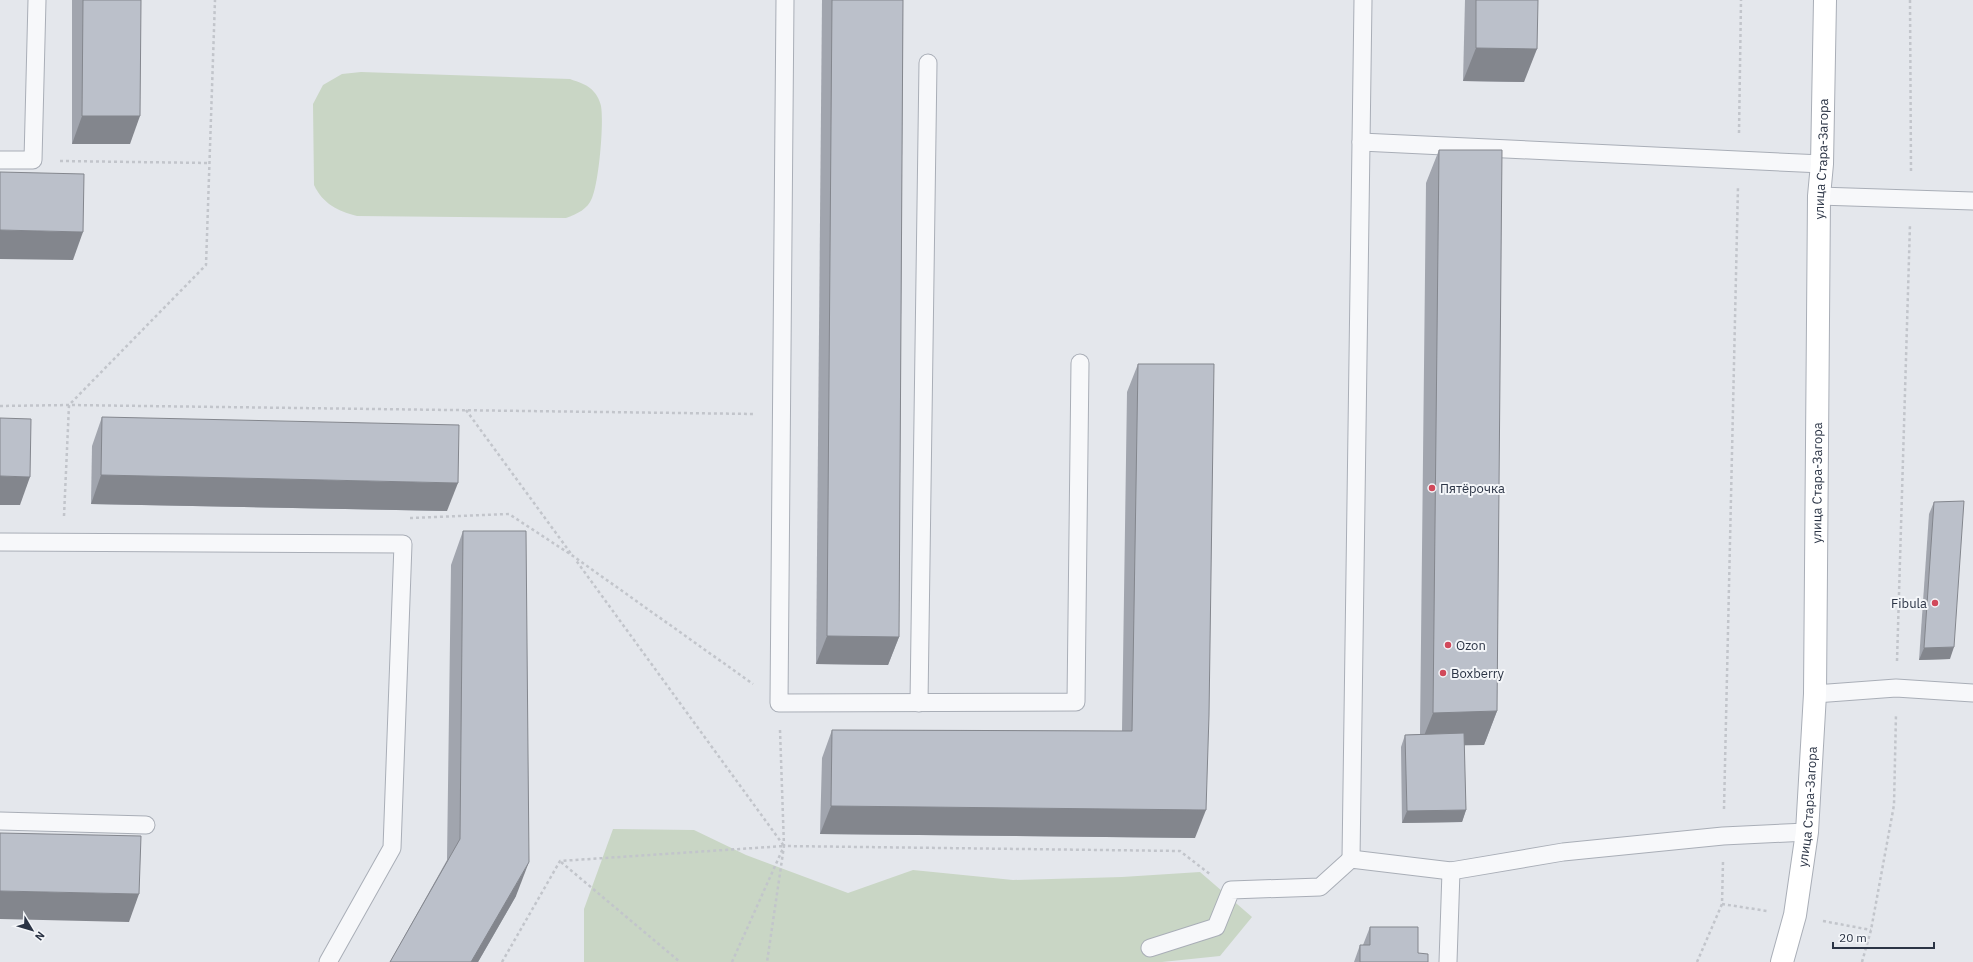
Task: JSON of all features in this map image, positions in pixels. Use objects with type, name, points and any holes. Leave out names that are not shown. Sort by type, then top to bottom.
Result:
[{"type":"main road","name":"улица Стара-Загора","points":[[1782,962],[1795,915],[1806,832],[1815,694],[1819,196],[1822,164],[1825,0]]},
{"type":"lane","points":[[0,160],[33,160],[37,0]]},
{"type":"lane","points":[[785,0],[780,703],[1076,702],[1080,363]]},
{"type":"lane","points":[[1150,948],[1216,927],[1231,890],[1320,887],[1351,859],[1363,0]]},
{"type":"lane","points":[[919,703],[928,64]]},
{"type":"lane","points":[[1361,142],[1822,164]]},
{"type":"lane","points":[[1819,196],[1973,201]]},
{"type":"lane","points":[[0,542],[403,544],[392,848],[328,962]]},
{"type":"lane","points":[[1815,694],[1896,688],[1973,693]]},
{"type":"lane","points":[[0,821],[146,825]]},
{"type":"lane","points":[[1351,859],[1451,871],[1563,852],[1723,836],[1806,832]]},
{"type":"lane","points":[[1448,962],[1451,871]]},
{"type":"path","points":[[63,542],[69,405],[206,264],[214,0]]},
{"type":"path","points":[[1697,962],[1722,904],[1739,160],[1741,0]]},
{"type":"path","points":[[1862,962],[1871,930],[1894,805],[1896,688],[1911,198],[1910,0]]},
{"type":"path","points":[[33,160],[209,163]]},
{"type":"path","points":[[0,406],[69,405],[782,414]]},
{"type":"path","points":[[466,410],[784,846],[767,962]]},
{"type":"path","points":[[560,861],[784,846]]},
{"type":"path","points":[[732,962],[784,846]]},
{"type":"path","points":[[502,962],[560,861]]},
{"type":"path","points":[[560,861],[680,962]]},
{"type":"path","points":[[1722,904],[1795,915],[1871,930]]},
{"type":"green space","points":[[361,72],[570,79],[586,86],[597,96],[601,104],[602,114],[599,166],[595,190],[590,202],[582,211],[566,218],[357,216],[337,209],[322,197],[314,185],[313,104],[323,85],[342,74]]},
{"type":"green space","points":[[613,829],[694,830],[746,855],[848,893],[913,870],[1013,880],[1122,877],[1200,872],[1252,917],[1220,956],[1162,962],[584,962],[584,909]]},
{"type":"building","points":[[83,0],[141,0],[140,116],[82,116]]},
{"type":"building","points":[[832,0],[903,0],[899,637],[827,636]]},
{"type":"building","points":[[1476,0],[1538,0],[1537,49],[1476,48]]},
{"type":"building","points":[[1439,150],[1502,150],[1497,711],[1433,713]]},
{"type":"building","points":[[0,172],[84,174],[83,232],[0,230]]},
{"type":"building","points":[[1138,364],[1214,364],[1209,715],[1206,810],[831,806],[832,730],[1132,731]]},
{"type":"building","points":[[102,417],[459,425],[458,483],[101,475]]},
{"type":"building","points":[[0,418],[31,419],[30,477],[0,476]]},
{"type":"building","points":[[1964,501],[1954,647],[1924,648],[1934,502]]},
{"type":"building","points":[[463,531],[526,531],[529,862],[471,962],[390,962],[460,839]]},
{"type":"building","points":[[1464,733],[1466,810],[1407,811],[1405,735]]},
{"type":"building","points":[[0,833],[141,836],[139,894],[0,891]]},
{"type":"building","points":[[1370,927],[1418,927],[1418,953],[1428,954],[1428,962],[1360,962],[1360,945],[1370,945]]},
{"type":"place","name":"Пятёрочка","points":[[1432,488]]},
{"type":"place","name":"Fibula","points":[[1935,603]]},
{"type":"place","name":"Ozon","points":[[1448,645]]},
{"type":"place","name":"Boxberry","points":[[1443,673]]}]
